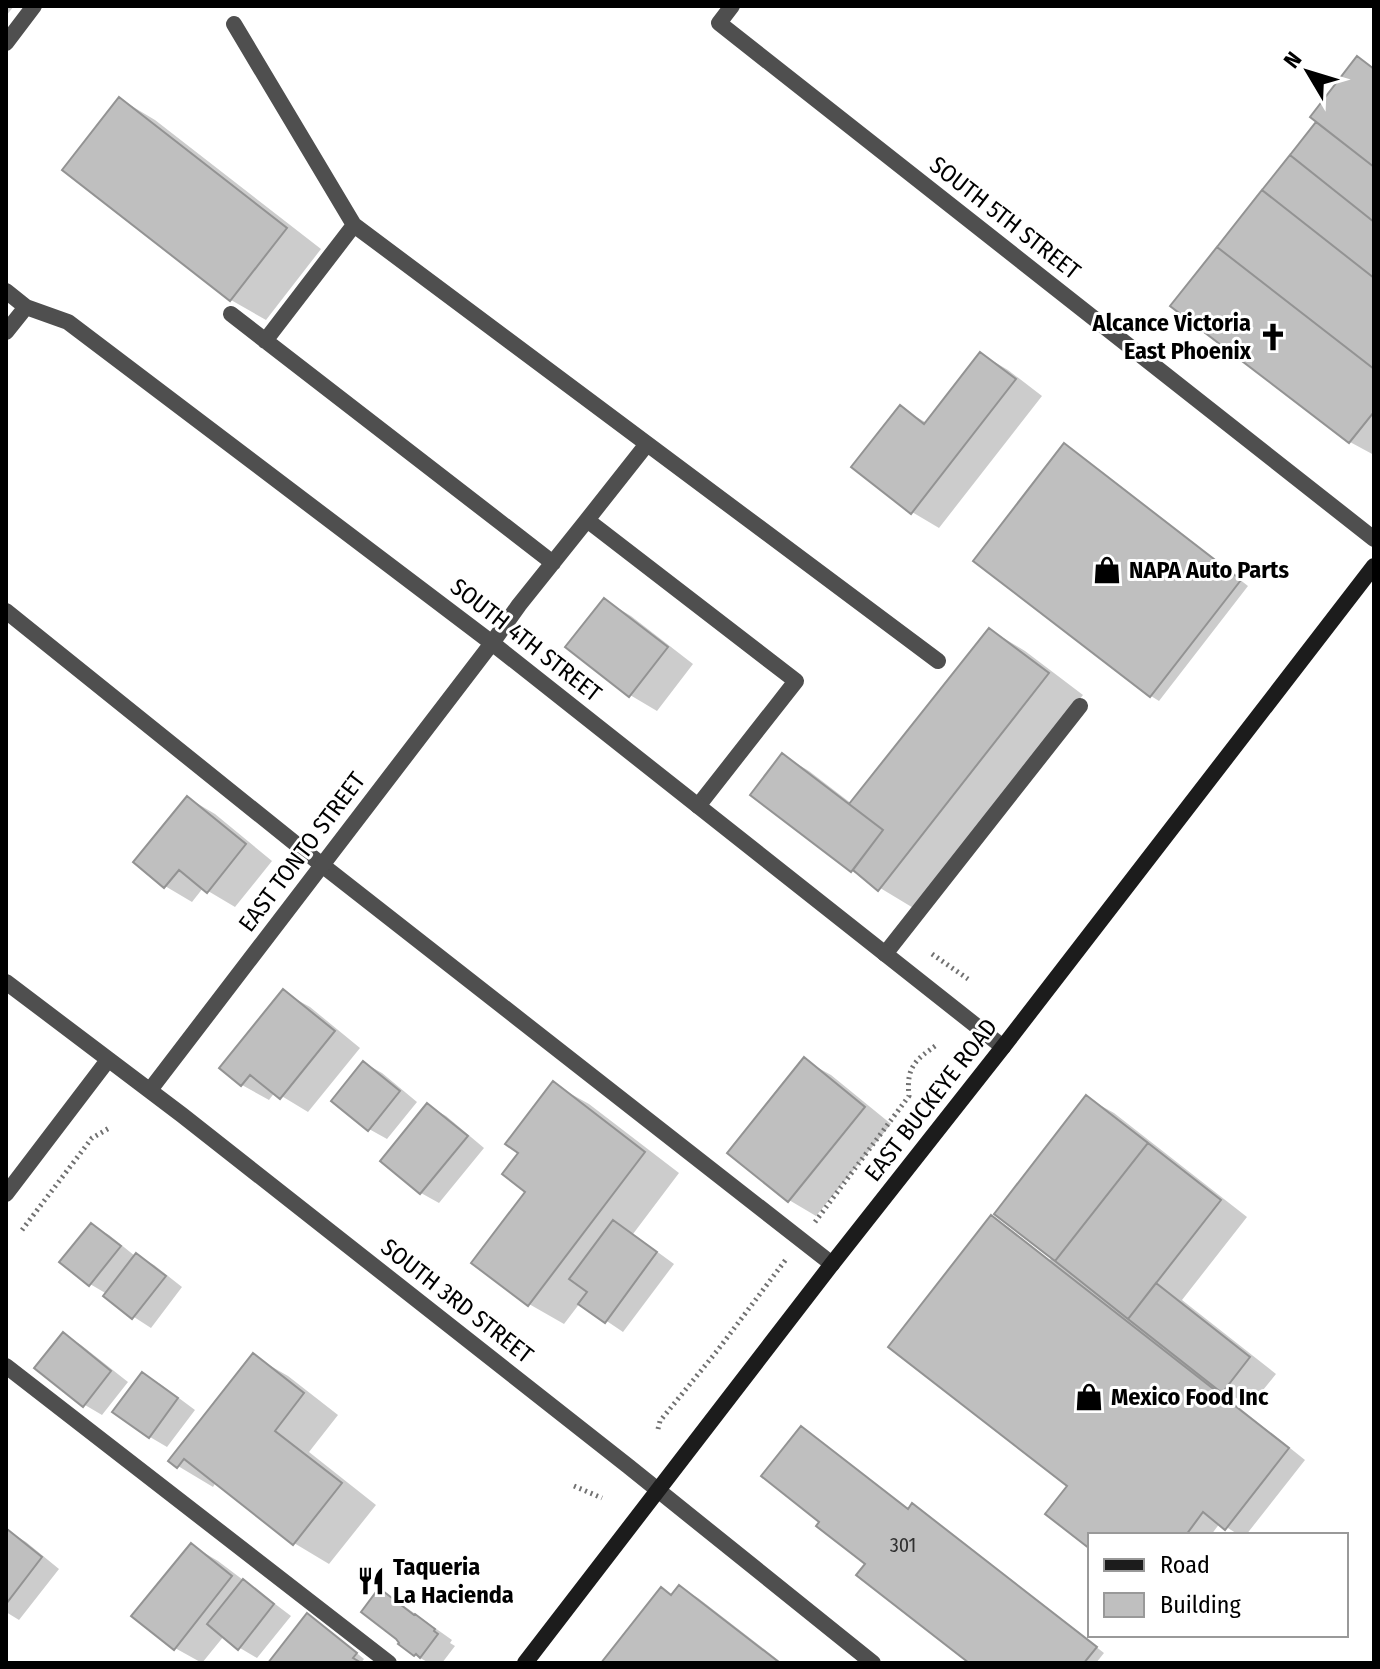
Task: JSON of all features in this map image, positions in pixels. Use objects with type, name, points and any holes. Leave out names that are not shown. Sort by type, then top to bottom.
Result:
[{"type":"main road","name":"EAST BUCKEYE ROAD","points":[[525,1663],[832,1264],[1368,585],[1374,566]]},
{"type":"street","points":[[6,43],[34,6]]},
{"type":"street","name":"SOUTH 5TH STREET","points":[[732,6],[719,23],[1374,539]]},
{"type":"street","points":[[234,24],[354,225],[938,661]]},
{"type":"street","points":[[265,341],[354,225]]},
{"type":"street","name":"SOUTH 4TH STREET","points":[[6,291],[26,307],[68,322],[492,643],[1003,1047]]},
{"type":"street","points":[[6,332],[26,307]]},
{"type":"street","points":[[231,314],[553,563]]},
{"type":"street","name":"EAST TONTO STREET","points":[[150,1090],[647,444]]},
{"type":"street","points":[[587,520],[796,681],[698,806]]},
{"type":"street","points":[[6,611],[322,865],[832,1264]]},
{"type":"street","points":[[885,954],[1080,706]]},
{"type":"street","name":"SOUTH 3RD STREET","points":[[6,982],[150,1090],[873,1663]]},
{"type":"street","points":[[6,1194],[108,1060]]},
{"type":"street","points":[[6,1366],[389,1663]]},
{"type":"path","points":[[932,954],[968,979]]},
{"type":"path","points":[[22,1230],[92,1138],[111,1127]]},
{"type":"path","points":[[658,1429],[660,1421]]},
{"type":"path","points":[[574,1486],[602,1498]]},
{"type":"building","points":[[1357,56],[1374,69],[1374,167],[1310,117]]},
{"type":"building","points":[[119,97],[287,228],[230,301],[62,170]]},
{"type":"building","points":[[1316,122],[1374,167],[1374,222],[1290,155]]},
{"type":"building","points":[[1290,155],[1374,222],[1374,278],[1262,190]]},
{"type":"building","points":[[1262,190],[1374,278],[1374,369],[1217,247]]},
{"type":"building","name":"Alcance Victoria East Phoenix","points":[[1217,247],[1374,369],[1374,412],[1349,443],[1170,306]]},
{"type":"building","points":[[980,352],[1016,379],[911,514],[851,467],[900,405],[924,424]]},
{"type":"building","name":"NAPA Auto Parts","points":[[1064,443],[1241,580],[1150,697],[973,561]]},
{"type":"building","points":[[604,598],[668,647],[629,697],[565,647]]},
{"type":"building","points":[[989,628],[1049,673],[878,891],[853,870],[883,830],[849,804]]},
{"type":"building","points":[[782,753],[883,830],[851,872],[750,795]]},
{"type":"building","points":[[187,796],[246,844],[207,893],[179,870],[164,888],[133,862]]},
{"type":"building","points":[[283,989],[335,1031],[280,1099],[250,1075],[241,1086],[219,1068]]},
{"type":"building","points":[[804,1057],[865,1107],[788,1202],[727,1153]]},
{"type":"building","points":[[363,1061],[400,1091],[368,1131],[331,1101]]},
{"type":"building","points":[[553,1081],[645,1152],[528,1306],[471,1263],[525,1192],[502,1174],[518,1153],[505,1144]]},
{"type":"building","points":[[1086,1095],[1148,1143],[1055,1261],[994,1214]]},
{"type":"building","points":[[427,1103],[468,1136],[420,1194],[380,1161]]},
{"type":"building","points":[[1148,1143],[1221,1200],[1128,1319],[1055,1261]]},
{"type":"building","name":"Mexico Food Inc","points":[[991,1215],[1289,1448],[1225,1530],[1203,1512],[1187,1533],[1088,1533],[1088,1547],[1045,1514],[1067,1486],[888,1347]]},
{"type":"building","points":[[613,1220],[657,1252],[605,1323],[578,1304],[587,1292],[569,1279]]},
{"type":"building","points":[[91,1223],[121,1246],[89,1286],[59,1262]]},
{"type":"building","points":[[136,1253],[166,1276],[132,1319],[103,1296]]},
{"type":"building","points":[[1156,1283],[1250,1357],[1222,1393],[1128,1319]]},
{"type":"building","points":[[63,1332],[111,1371],[83,1407],[34,1368]]},
{"type":"building","points":[[253,1353],[304,1393],[275,1431],[342,1483],[293,1545],[184,1459],[177,1468],[168,1461]]},
{"type":"building","points":[[142,1372],[178,1398],[149,1438],[112,1412]]},
{"type":"building","points":[[801,1426],[908,1509],[912,1503],[1097,1647],[1084,1663],[969,1663],[856,1575],[865,1564],[816,1526],[819,1522],[761,1476]]},
{"type":"building","points":[[6,1531],[42,1557],[6,1604]]},
{"type":"building","points":[[191,1543],[232,1576],[174,1650],[131,1616]]},
{"type":"building","points":[[243,1579],[274,1604],[238,1650],[207,1624]]},
{"type":"building","points":[[679,1585],[780,1663],[601,1663],[661,1587],[671,1595]]},
{"type":"building","points":[[379,1588],[438,1634],[420,1658],[398,1644],[396,1639],[361,1612]]},
{"type":"building","points":[[307,1613],[357,1653],[353,1658],[358,1661],[268,1663]]},
{"type":"place","name":"Alcance Victoria East Phoenix","points":[[1273,337]]},
{"type":"place","name":"NAPA Auto Parts","points":[[1107,570]]},
{"type":"place","name":"Mexico Food Inc","points":[[1089,1397]]},
{"type":"place","name":"Taqueria La Hacienda","points":[[371,1581]]}]
